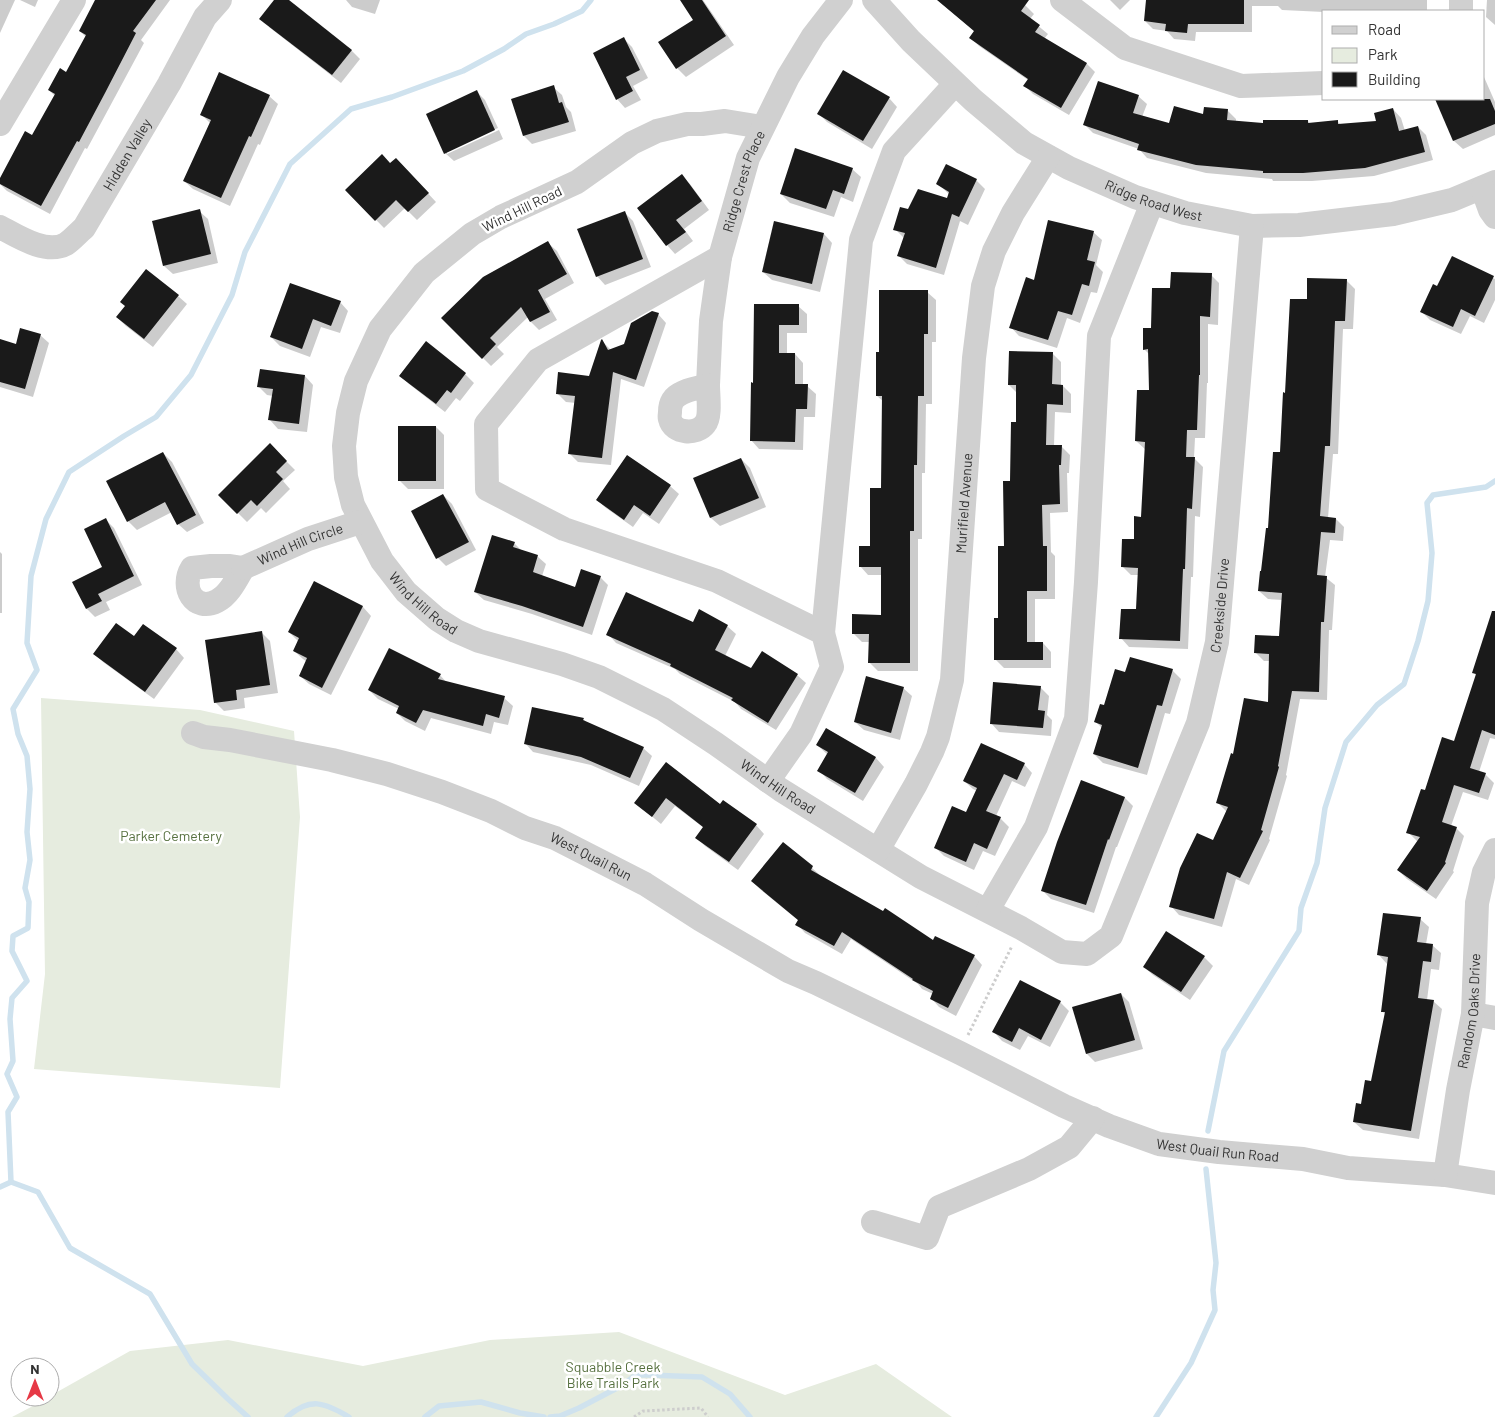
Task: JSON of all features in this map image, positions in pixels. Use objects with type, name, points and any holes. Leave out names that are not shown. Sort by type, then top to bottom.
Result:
[{"type":"street","points":[[0,124],[74,0]]},
{"type":"street","name":"Hidden Valley","points":[[0,227],[23,240],[41,246],[56,248],[66,244],[84,228],[170,84],[205,17],[220,0]]},
{"type":"street","name":"Ridge Crest Place","points":[[708,386],[711,320],[720,257],[748,158],[788,77],[813,36],[841,0]]},
{"type":"street","name":"Ridge Road West","points":[[874,0],[911,41],[956,84],[1024,143],[1069,168],[1118,190],[1185,213],[1252,226],[1298,226],[1393,214],[1452,200],[1489,185]]},
{"type":"street","points":[[1062,0],[1126,48],[1241,86],[1322,83]]},
{"type":"street","points":[[768,781],[802,734],[832,668],[823,633],[861,240],[894,151],[956,84]]},
{"type":"street","name":"Wind Hill Road","points":[[762,127],[725,121],[688,124],[657,131],[632,143],[577,182],[501,217],[472,234],[424,272],[380,329],[356,381],[348,413],[344,446],[346,477],[353,505],[360,522],[382,561],[406,592],[437,619],[456,631],[480,642],[562,664],[599,677],[663,709],[768,781],[921,877],[988,910],[1062,952],[1087,954]]},
{"type":"street","name":"Murifield Avenue","points":[[878,850],[932,752],[938,737],[952,680],[974,358],[983,286],[994,251],[1009,221],[1048,157]]},
{"type":"street","points":[[1489,185],[1490,210],[1495,217]]},
{"type":"street","points":[[988,910],[1036,827],[1076,719],[1086,582],[1099,336],[1152,203]]},
{"type":"street","name":"Creekside Drive","points":[[1087,954],[1112,936],[1198,723],[1217,642],[1252,226]]},
{"type":"street","points":[[720,257],[538,360],[486,424],[487,489],[564,529],[717,581],[823,633]]},
{"type":"street","name":"Wind Hill Circle","points":[[243,568],[308,538],[360,522]]},
{"type":"street","name":"West Quail Run","points":[[193,733],[204,738],[230,740],[323,758],[368,769],[442,792],[491,811],[525,828],[555,838],[645,884],[701,920],[788,971],[960,1053]]},
{"type":"street","name":"Random Oaks Drive","points":[[1445,1175],[1458,1090],[1484,1016],[1477,903],[1488,887],[1484,872],[1495,850]]},
{"type":"street","name":"West Quail Run Road","points":[[960,1053],[1064,1106],[1159,1144],[1219,1152],[1303,1159],[1348,1168],[1445,1175],[1495,1183]]},
{"type":"street","points":[[873,1222],[928,1238],[939,1207],[1028,1169],[1069,1146],[1093,1118]]},
{"type":"path","points":[[960,1053],[1021,928]]},
{"type":"path","points":[[634,1417],[643,1411],[701,1408],[708,1417]]},
{"type":"green space","name":"Parker Cemetery","points":[[41,698],[200,710],[294,731],[300,817],[280,1088],[34,1069],[45,974]]},
{"type":"green space","name":"Squabble Creek Bike Trails Park","points":[[619,1332],[785,1395],[876,1364],[952,1417],[12,1417],[31,1407],[60,1407],[60,1390],[130,1351],[228,1340],[363,1366],[490,1340]]},
{"type":"building","points":[[95,0],[156,0],[133,31],[136,33],[105,93],[79,142],[77,141],[41,206],[0,184],[0,178],[25,131],[32,135],[55,94],[48,90],[60,68],[66,72],[86,35],[79,31]]},
{"type":"building","points":[[274,0],[289,0],[352,50],[332,75],[259,19]]},
{"type":"building","points":[[680,0],[702,0],[726,36],[676,69],[658,42],[693,20]]},
{"type":"building","points":[[937,0],[1029,0],[1021,11],[1040,25],[1035,32],[1087,63],[1061,108],[1023,86],[1028,79],[969,38],[974,31]]},
{"type":"building","points":[[1146,0],[1244,0],[1244,24],[1188,24],[1187,33],[1165,31],[1166,24],[1144,21]]},
{"type":"building","points":[[624,37],[640,70],[626,77],[633,91],[616,100],[593,53]]},
{"type":"building","points":[[843,70],[890,97],[863,141],[817,114]]},
{"type":"building","points":[[219,72],[270,95],[221,198],[183,181],[211,120],[200,115]]},
{"type":"building","points":[[1098,81],[1139,95],[1133,113],[1169,123],[1174,106],[1203,114],[1204,107],[1228,109],[1227,120],[1263,123],[1263,120],[1308,120],[1308,123],[1338,120],[1338,124],[1376,121],[1374,113],[1393,108],[1399,131],[1418,126],[1425,152],[1365,168],[1303,173],[1263,173],[1263,171],[1196,165],[1137,150],[1139,144],[1083,125]]},
{"type":"building","points":[[554,85],[559,103],[562,102],[569,122],[523,136],[511,99]]},
{"type":"building","points":[[477,90],[495,130],[444,154],[426,114]]},
{"type":"building","points":[[1490,99],[1495,111],[1495,124],[1453,141],[1435,100]]},
{"type":"building","points":[[795,148],[853,168],[844,194],[833,190],[826,209],[780,194]]},
{"type":"building","points":[[382,154],[390,163],[396,158],[429,193],[408,212],[396,200],[375,221],[345,190]]},
{"type":"building","points":[[946,164],[977,179],[959,217],[952,214],[936,268],[897,256],[905,233],[893,230],[900,207],[908,209],[918,189],[947,198],[949,192],[936,184]]},
{"type":"building","points":[[682,174],[702,201],[676,220],[686,232],[666,246],[637,208]]},
{"type":"building","points":[[200,209],[211,254],[163,266],[152,221]]},
{"type":"building","points":[[625,211],[643,259],[596,277],[577,229]]},
{"type":"building","points":[[1048,220],[1094,231],[1087,260],[1095,262],[1089,286],[1082,284],[1072,315],[1058,311],[1048,340],[1009,328],[1026,277],[1034,280]]},
{"type":"building","points":[[774,221],[824,233],[812,284],[762,272]]},
{"type":"building","points":[[548,241],[567,274],[538,290],[550,312],[530,322],[521,307],[490,338],[496,344],[482,359],[441,318],[483,277]]},
{"type":"building","points":[[1452,256],[1494,276],[1475,316],[1461,309],[1453,327],[1420,312],[1433,284],[1437,286]]},
{"type":"building","points":[[146,269],[179,295],[144,339],[116,317],[125,306],[120,302]]},
{"type":"building","points":[[1171,272],[1212,273],[1210,317],[1200,316],[1200,375],[1197,430],[1187,430],[1186,457],[1195,457],[1192,509],[1187,508],[1180,641],[1119,639],[1121,609],[1136,609],[1138,568],[1121,567],[1122,539],[1134,539],[1134,516],[1141,517],[1145,442],[1135,441],[1137,390],[1149,390],[1148,349],[1143,350],[1143,328],[1151,328],[1152,288],[1170,288]]},
{"type":"building","points":[[1307,278],[1347,279],[1345,321],[1335,321],[1330,446],[1325,446],[1320,516],[1336,518],[1335,533],[1321,532],[1317,575],[1327,576],[1324,622],[1321,622],[1319,692],[1292,691],[1279,767],[1261,830],[1263,831],[1240,878],[1227,872],[1214,919],[1169,907],[1180,868],[1197,833],[1213,840],[1228,807],[1216,803],[1231,753],[1233,754],[1244,698],[1268,702],[1269,654],[1254,653],[1255,635],[1279,636],[1282,593],[1258,591],[1266,528],[1268,528],[1273,452],[1280,452],[1290,299],[1307,299]]},
{"type":"building","points":[[290,283],[341,301],[331,326],[313,319],[302,349],[270,337]]},
{"type":"building","points":[[879,290],[928,290],[928,334],[924,334],[924,396],[918,396],[917,465],[914,465],[914,531],[910,531],[910,663],[868,663],[869,634],[852,634],[852,614],[881,615],[881,567],[859,567],[859,546],[870,546],[870,488],[881,488],[882,396],[876,396],[876,352],[879,352]]},
{"type":"building","points":[[754,304],[799,304],[799,325],[779,325],[779,353],[795,353],[795,384],[808,384],[807,409],[796,409],[795,442],[750,441]]},
{"type":"building","points":[[652,311],[659,313],[636,380],[613,372],[602,458],[568,454],[575,396],[556,394],[558,372],[589,376],[601,340],[608,350],[624,344],[631,323]]},
{"type":"building","points":[[20,328],[41,334],[25,389],[0,382],[0,339],[16,344]]},
{"type":"building","points":[[426,341],[466,373],[451,393],[447,390],[436,404],[399,376]]},
{"type":"building","points":[[1009,351],[1053,352],[1052,384],[1063,385],[1063,405],[1047,404],[1046,445],[1062,445],[1061,465],[1059,465],[1060,504],[1042,505],[1043,546],[1047,546],[1047,591],[1027,591],[1027,642],[1043,642],[1043,660],[994,660],[994,618],[998,618],[998,546],[1004,546],[1003,481],[1010,481],[1011,422],[1016,422],[1016,385],[1008,385]]},
{"type":"building","points":[[260,369],[305,375],[299,424],[268,420],[273,389],[257,387]]},
{"type":"building","points":[[398,426],[436,426],[436,481],[398,481]]},
{"type":"building","points":[[270,443],[287,461],[276,472],[283,479],[257,506],[251,500],[237,514],[218,495]]},
{"type":"building","points":[[163,452],[196,515],[177,525],[165,502],[127,522],[106,481]]},
{"type":"building","points":[[627,455],[671,485],[650,516],[634,505],[624,520],[596,500]]},
{"type":"building","points":[[741,458],[759,498],[710,518],[693,478]]},
{"type":"building","points":[[443,494],[469,542],[436,559],[411,511]]},
{"type":"building","points":[[106,518],[134,576],[98,594],[102,601],[86,609],[72,582],[102,567],[84,529]]},
{"type":"building","points":[[492,535],[515,542],[513,547],[538,555],[533,572],[575,587],[581,569],[601,576],[583,627],[474,592]]},
{"type":"building","points":[[314,581],[363,606],[322,688],[299,676],[307,658],[293,651],[299,638],[288,632]]},
{"type":"building","points":[[626,592],[693,622],[699,609],[728,625],[715,650],[751,668],[762,651],[798,674],[768,723],[731,700],[733,698],[670,666],[671,664],[606,635]]},
{"type":"building","points":[[1492,611],[1495,611],[1495,735],[1482,730],[1470,768],[1486,773],[1479,793],[1454,785],[1442,822],[1457,827],[1446,863],[1427,891],[1397,870],[1420,837],[1406,833],[1421,789],[1425,790],[1442,737],[1454,741],[1476,674],[1472,673]]},
{"type":"building","points":[[116,623],[134,636],[143,624],[177,648],[145,692],[93,654]]},
{"type":"building","points":[[262,631],[270,685],[236,690],[237,700],[214,703],[205,640]]},
{"type":"building","points":[[389,648],[441,674],[438,679],[505,696],[499,718],[486,714],[483,726],[423,710],[416,723],[396,713],[399,706],[368,690]]},
{"type":"building","points":[[1130,657],[1173,669],[1162,706],[1157,705],[1138,768],[1093,754],[1102,725],[1094,722],[1100,704],[1104,705],[1115,669],[1125,672]]},
{"type":"building","points":[[866,676],[904,687],[891,733],[854,722]]},
{"type":"building","points":[[993,682],[1041,686],[1038,710],[1045,711],[1043,728],[990,724]]},
{"type":"building","points":[[532,707],[584,718],[583,720],[644,747],[630,778],[581,757],[524,744]]},
{"type":"building","points":[[826,728],[876,757],[855,793],[817,771],[828,752],[816,745]]},
{"type":"building","points":[[981,743],[1025,763],[1017,780],[1004,774],[986,811],[1001,817],[987,849],[974,843],[966,862],[934,848],[952,806],[966,812],[977,788],[963,781]]},
{"type":"building","points":[[666,762],[720,804],[723,800],[757,824],[729,862],[695,838],[703,827],[666,798],[652,817],[634,803]]},
{"type":"building","points":[[1081,780],[1125,797],[1108,839],[1086,905],[1041,891],[1057,842]]},
{"type":"building","points":[[783,842],[813,866],[811,870],[883,911],[885,908],[933,940],[935,936],[975,955],[948,1008],[930,999],[933,991],[912,980],[842,932],[834,946],[795,925],[798,920],[751,881]]},
{"type":"building","points":[[1383,913],[1421,917],[1417,942],[1433,944],[1431,962],[1423,961],[1418,998],[1434,1000],[1411,1131],[1353,1122],[1356,1103],[1361,1104],[1365,1080],[1371,1081],[1385,1012],[1381,1012],[1388,957],[1377,955]]},
{"type":"building","points":[[1166,931],[1205,956],[1181,992],[1143,967]]},
{"type":"building","points":[[1020,980],[1061,1001],[1041,1040],[1019,1028],[1012,1042],[992,1032]]},
{"type":"building","points":[[1121,993],[1135,1040],[1086,1054],[1072,1007]]},
{"type":"waterway","points":[[11,1182],[8,1112],[17,1097],[7,1074],[13,1061],[10,1019],[12,998],[27,981],[12,951],[13,936],[28,928],[29,902],[25,888],[30,860],[27,832],[30,789],[27,756],[18,734],[13,709],[37,670],[27,643],[31,576],[46,519],[69,472],[156,417],[191,375],[232,295],[245,252],[290,164],[351,109],[392,97],[463,71],[504,49],[526,34],[582,11],[591,0]]},
{"type":"waterway","points":[[1208,1131],[1224,1051],[1299,931],[1301,908],[1317,863],[1325,808],[1346,742],[1377,705],[1404,684],[1418,641],[1428,601],[1432,553],[1427,503],[1433,495],[1486,487],[1495,481]]},
{"type":"waterway","points":[[1156,1417],[1191,1363],[1215,1310],[1213,1290],[1216,1263],[1206,1169]]},
{"type":"waterway","points":[[0,1187],[11,1182],[38,1192],[70,1248],[150,1294],[192,1364],[248,1417]]},
{"type":"waterway","points":[[550,1417],[560,1416],[579,1408],[621,1386],[636,1375],[702,1377],[730,1394],[750,1417]]},
{"type":"waterway","points":[[425,1417],[439,1406],[481,1402],[520,1413],[544,1417]]},
{"type":"waterway","points":[[287,1417],[303,1406],[310,1404],[324,1405],[349,1417]]}]
